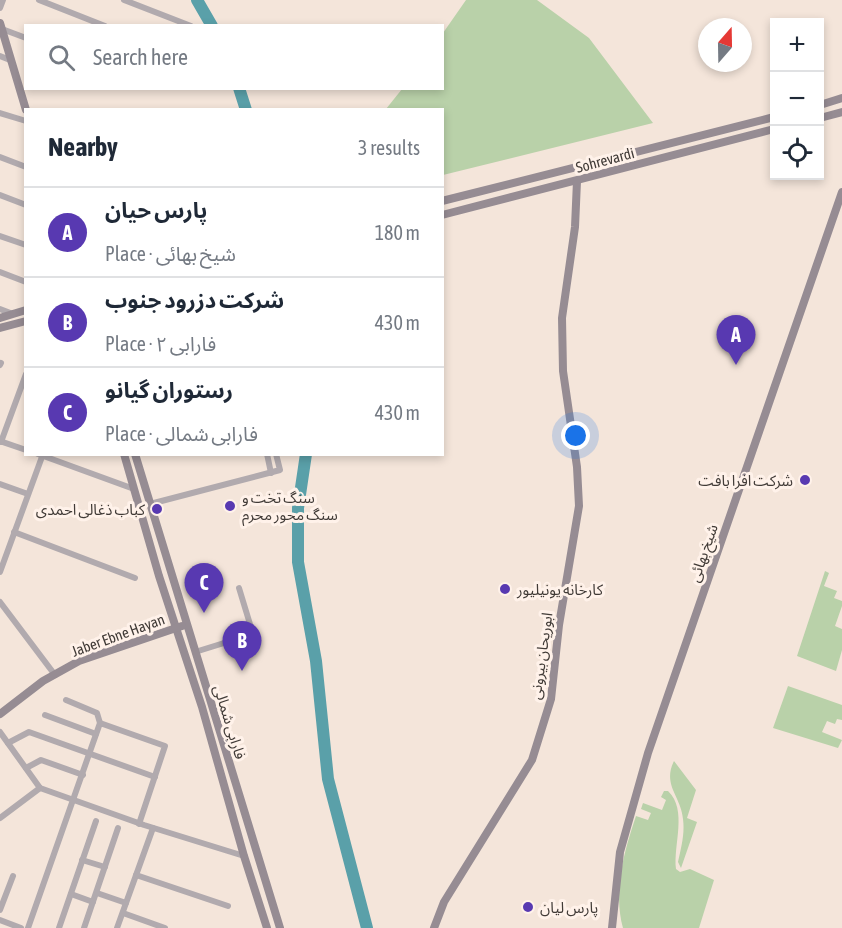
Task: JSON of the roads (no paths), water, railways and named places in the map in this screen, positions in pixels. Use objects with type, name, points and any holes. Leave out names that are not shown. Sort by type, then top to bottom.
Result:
[{"type":"street","points":[[0,8],[3,0]]},
{"type":"street","points":[[39,0],[100,24]]},
{"type":"street","points":[[124,0],[186,24]]},
{"type":"street","points":[[1,26],[24,37]]},
{"type":"street","points":[[1,26],[10,60],[23,89],[26,108]]},
{"type":"street","points":[[0,56],[10,60]]},
{"type":"street","points":[[824,103],[842,98]]},
{"type":"street","points":[[824,117],[842,112]]},
{"type":"street","points":[[0,113],[24,120]]},
{"type":"street","name":"Sohrevardi","points":[[444,200],[770,118]]},
{"type":"street","name":"Sohrevardi","points":[[444,214],[770,130]]},
{"type":"street","points":[[0,157],[24,166]]},
{"type":"street","name":"ابوریحان بیرونی","points":[[434,928],[444,902],[532,760],[551,699],[559,625],[579,506],[577,467],[563,370],[562,318],[575,227],[577,181]]},
{"type":"street","name":"شیخ بهائی","points":[[612,928],[620,852],[648,753],[842,192]]},
{"type":"street","points":[[0,195],[24,204]]},
{"type":"street","points":[[0,236],[24,244]]},
{"type":"street","points":[[0,272],[24,281]]},
{"type":"street","points":[[0,309],[13,314]]},
{"type":"street","points":[[0,318],[24,311]]},
{"type":"street","points":[[0,328],[24,322]]},
{"type":"street","points":[[24,379],[0,442],[24,449]]},
{"type":"street","points":[[0,572],[2,560],[41,456]]},
{"type":"street","points":[[44,456],[135,489]]},
{"type":"street","name":"فارابی شمالی","points":[[125,456],[267,928]]},
{"type":"street","name":"فارابی شمالی","points":[[136,456],[280,928]]},
{"type":"street","points":[[267,456],[271,472]]},
{"type":"street","points":[[150,504],[280,470],[276,456]]},
{"type":"street","points":[[0,484],[28,494]]},
{"type":"street","points":[[14,532],[135,578]]},
{"type":"street","points":[[195,652],[253,634],[240,588]]},
{"type":"street","points":[[0,602],[55,675]]},
{"type":"street","name":"Jaber Ebne Hayan","points":[[0,714],[79,661],[187,624]]},
{"type":"street","points":[[28,928],[100,723],[97,713],[66,700]]},
{"type":"street","points":[[45,716],[96,735]]},
{"type":"street","points":[[100,723],[165,746],[139,824]]},
{"type":"street","points":[[0,732],[40,788],[139,824],[244,856]]},
{"type":"street","points":[[8,743],[29,732],[154,777]]},
{"type":"street","points":[[26,768],[40,760],[83,775]]},
{"type":"street","points":[[0,818],[40,788]]},
{"type":"street","points":[[59,928],[96,821]]},
{"type":"street","points":[[84,928],[118,828]]},
{"type":"street","points":[[117,928],[153,828]]},
{"type":"street","points":[[82,860],[105,867]]},
{"type":"street","points":[[136,875],[228,906]]},
{"type":"street","points":[[0,910],[13,876]]},
{"type":"street","points":[[96,893],[126,903]]},
{"type":"street","points":[[71,894],[93,902]]},
{"type":"street","points":[[123,913],[165,928]]},
{"type":"street","points":[[0,921],[18,928]]},
{"type":"waterway","points":[[197,0],[211,24]]},
{"type":"waterway","points":[[240,90],[245,108]]},
{"type":"waterway","points":[[306,456],[298,508],[298,562],[316,661],[328,779],[367,928]]},
{"type":"place","name":"پارس حیان","points":[[736,365]]},
{"type":"place","name":"شرکت افرا بافت","points":[[805,480]]},
{"type":"place","name":"سنگ تخت و سنگ محور محرم","points":[[230,506]]},
{"type":"place","name":"کباب ذغالی احمدی","points":[[157,509]]},
{"type":"place","name":"کارخانه یونیلیور","points":[[505,589]]},
{"type":"place","name":"رستوران گیانو","points":[[204,613]]},
{"type":"place","name":"شرکت دزرود جنوب","points":[[242,671]]},
{"type":"place","name":"پارس لیان","points":[[528,907]]}]
